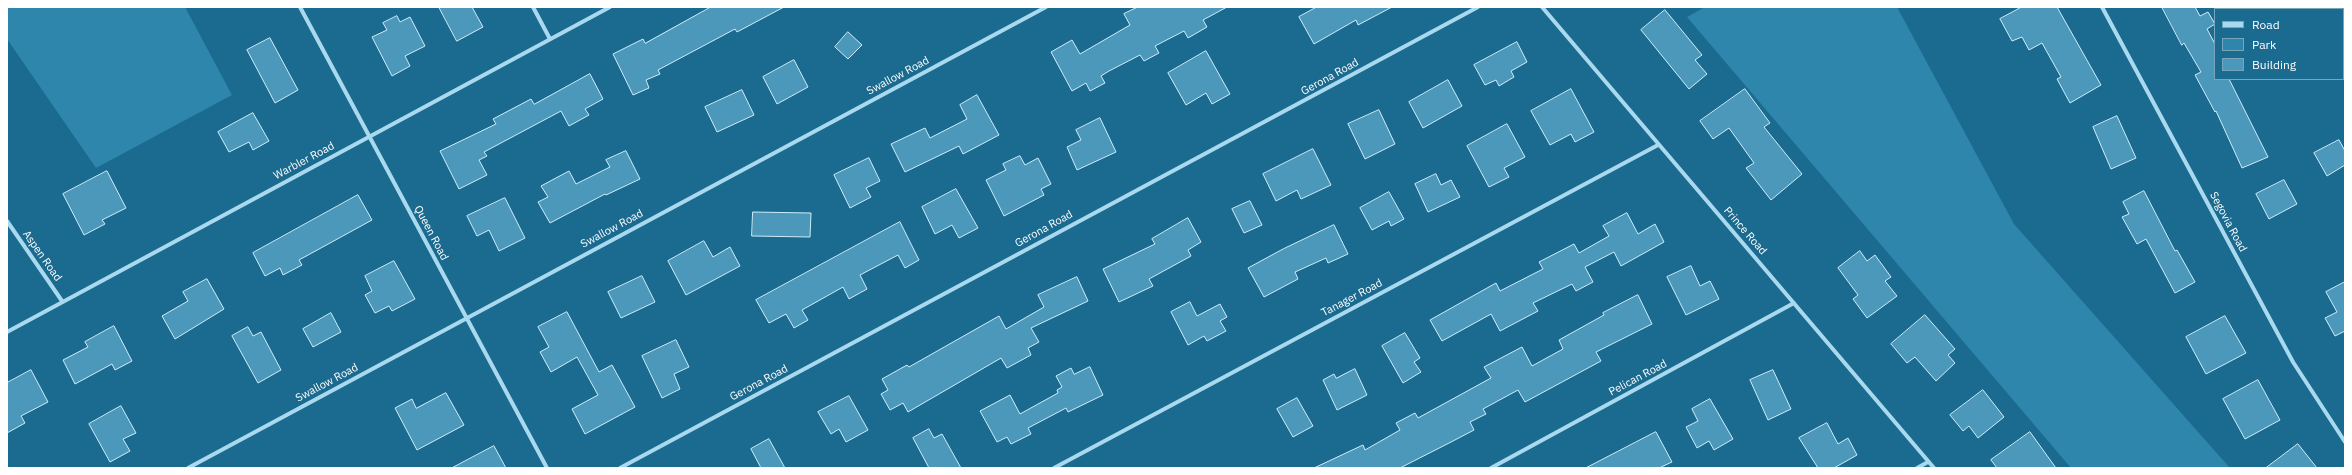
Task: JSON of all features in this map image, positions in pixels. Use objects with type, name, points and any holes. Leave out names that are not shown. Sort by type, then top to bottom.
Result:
[{"type":"street","name":"Queen Road","points":[[300,7],[547,468]]},
{"type":"street","points":[[533,7],[550,39]]},
{"type":"street","name":"Warbler Road","points":[[7,332],[610,7]]},
{"type":"street","name":"Swallow Road","points":[[188,468],[1046,7]]},
{"type":"street","name":"Gerona Road","points":[[620,468],[1478,7]]},
{"type":"street","name":"Prince Road","points":[[1542,7],[1934,468]]},
{"type":"street","name":"Segovia Road","points":[[2102,7],[2293,362],[2345,442]]},
{"type":"street","name":"Tanager Road","points":[[1054,468],[1658,144]]},
{"type":"street","name":"Aspen Road","points":[[7,221],[62,301]]},
{"type":"street","name":"Pelican Road","points":[[1491,468],[1794,302]]},
{"type":"street","points":[[1916,468],[1928,462]]},
{"type":"green space","points":[[7,7],[185,7],[232,95],[96,168],[7,39]]},
{"type":"green space","points":[[1705,7],[1897,7],[2014,224],[2230,468],[2071,468],[1687,17]]},
{"type":"building","points":[[439,7],[472,7],[483,27],[457,41]]},
{"type":"building","points":[[711,7],[784,7],[737,32],[735,29],[658,70],[660,74],[646,80],[649,88],[633,95],[613,54],[643,39],[645,43]]},
{"type":"building","points":[[1138,7],[1227,7],[1203,20],[1207,27],[1188,38],[1184,31],[1155,46],[1159,53],[1144,61],[1140,55],[1109,71],[1101,76],[1105,83],[1090,91],[1086,83],[1072,91],[1051,52],[1072,40],[1080,54],[1130,25],[1124,14]]},
{"type":"building","points":[[1317,7],[1392,7],[1358,25],[1356,20],[1314,44],[1299,17]]},
{"type":"building","points":[[2022,7],[2057,7],[2101,85],[2070,103],[2057,79],[2061,77],[2042,43],[2029,50],[2022,37],[2012,41],[2000,19]]},
{"type":"building","points":[[2162,7],[2195,7],[2200,16],[2208,12],[2214,22],[2214,25],[2207,29],[2214,42],[2214,80],[2230,80],[2268,157],[2242,168],[2216,111],[2215,112],[2195,75],[2201,72],[2184,43],[2182,45]]},
{"type":"building","points":[[1665,10],[1702,55],[1695,60],[1707,74],[1689,89],[1641,30]]},
{"type":"building","points":[[397,16],[400,22],[410,17],[425,46],[405,56],[410,66],[392,76],[372,37],[387,30],[383,23]]},
{"type":"building","points":[[848,32],[862,45],[848,59],[835,47]]},
{"type":"building","points":[[270,38],[298,90],[275,103],[247,50]]},
{"type":"building","points":[[1517,42],[1527,62],[1511,71],[1514,77],[1499,86],[1496,80],[1485,85],[1474,65]]},
{"type":"building","points":[[1206,51],[1230,94],[1212,104],[1206,93],[1186,105],[1168,73]]},
{"type":"building","points":[[794,60],[808,87],[777,104],[763,77]]},
{"type":"building","points":[[590,74],[603,99],[585,109],[589,115],[569,126],[561,111],[484,152],[487,156],[479,160],[487,175],[459,189],[440,151],[496,124],[493,119],[531,99],[534,104]]},
{"type":"building","points":[[1448,80],[1462,106],[1423,128],[1409,102]]},
{"type":"building","points":[[1571,89],[1594,132],[1575,142],[1571,134],[1550,145],[1531,111]]},
{"type":"building","points":[[1745,89],[1770,123],[1764,127],[1802,174],[1771,200],[1746,168],[1754,163],[1729,128],[1713,139],[1700,121]]},
{"type":"building","points":[[742,90],[754,115],[717,132],[705,107]]},
{"type":"building","points":[[977,95],[999,135],[963,154],[959,146],[905,172],[891,144],[925,128],[930,138],[967,119],[960,105]]},
{"type":"building","points":[[1379,110],[1395,144],[1365,159],[1348,124]]},
{"type":"building","points":[[253,113],[269,141],[253,150],[249,142],[229,152],[218,132]]},
{"type":"building","points":[[2117,116],[2136,158],[2111,169],[2093,127]]},
{"type":"building","points":[[1100,118],[1116,152],[1077,170],[1067,147],[1081,140],[1076,130]]},
{"type":"building","points":[[1507,124],[1525,157],[1504,168],[1509,177],[1489,187],[1467,146]]},
{"type":"building","points":[[2339,140],[2345,151],[2345,165],[2327,176],[2314,153]]},
{"type":"building","points":[[1313,149],[1331,185],[1301,199],[1297,190],[1276,201],[1263,174]]},
{"type":"building","points":[[626,151],[640,179],[606,195],[605,194],[550,223],[538,202],[548,197],[541,186],[569,171],[576,184],[610,167],[606,160]]},
{"type":"building","points":[[1020,156],[1025,165],[1038,158],[1051,184],[1041,189],[1044,195],[1004,216],[986,180],[1006,170],[1003,164]]},
{"type":"building","points":[[869,158],[880,181],[866,188],[871,197],[850,208],[834,175]]},
{"type":"building","points":[[107,171],[126,208],[102,220],[105,224],[84,235],[63,194]]},
{"type":"building","points":[[1436,174],[1441,185],[1451,180],[1460,197],[1428,212],[1415,184]]},
{"type":"building","points":[[2284,180],[2297,204],[2269,219],[2256,194]]},
{"type":"building","points":[[956,189],[978,228],[959,238],[952,225],[935,234],[922,207]]},
{"type":"building","points":[[2144,191],[2175,251],[2177,250],[2195,282],[2175,293],[2146,239],[2137,244],[2122,217],[2129,214],[2123,202]]},
{"type":"building","points":[[1389,192],[1404,219],[1391,226],[1389,221],[1372,230],[1360,208]]},
{"type":"building","points":[[358,195],[372,220],[299,260],[302,265],[283,275],[280,268],[265,276],[253,253]]},
{"type":"building","points":[[505,198],[525,238],[499,251],[489,230],[477,236],[467,216]]},
{"type":"building","points":[[1250,201],[1262,225],[1244,233],[1232,209]]},
{"type":"building","points":[[753,212],[811,213],[810,237],[752,236]]},
{"type":"building","points":[[1627,213],[1638,234],[1655,224],[1664,242],[1621,266],[1614,252],[1585,267],[1593,282],[1576,291],[1572,284],[1533,303],[1538,311],[1500,331],[1491,314],[1442,341],[1430,320],[1496,283],[1500,291],[1543,269],[1539,262],[1574,244],[1579,253],[1609,236],[1603,226]]},
{"type":"building","points":[[1188,218],[1201,242],[1188,250],[1191,256],[1149,279],[1153,286],[1119,302],[1103,269],[1155,244],[1152,239]]},
{"type":"building","points":[[900,222],[919,260],[905,268],[898,255],[860,275],[867,289],[849,299],[843,287],[802,310],[808,320],[794,328],[786,314],[769,323],[756,300]]},
{"type":"building","points":[[1334,225],[1348,254],[1328,263],[1326,258],[1295,272],[1298,279],[1264,297],[1248,268],[1283,249]]},
{"type":"building","points":[[704,241],[713,257],[730,247],[740,266],[686,295],[668,261]]},
{"type":"building","points":[[1860,251],[1867,261],[1875,255],[1891,277],[1885,281],[1897,296],[1867,318],[1853,299],[1858,295],[1838,268]]},
{"type":"building","points":[[394,261],[415,299],[392,311],[389,306],[375,313],[365,295],[372,291],[365,276]]},
{"type":"building","points":[[1691,266],[1700,286],[1710,281],[1719,299],[1686,315],[1667,277]]},
{"type":"building","points":[[642,276],[655,302],[621,318],[608,292]]},
{"type":"building","points":[[1077,277],[1088,301],[1031,328],[1039,342],[1028,348],[1031,355],[1007,368],[1001,358],[908,412],[903,403],[890,410],[881,394],[888,390],[882,379],[907,365],[909,367],[999,316],[1006,329],[1044,307],[1038,295]]},
{"type":"building","points":[[207,279],[224,309],[175,339],[162,316],[188,301],[183,292]]},
{"type":"building","points":[[2345,282],[2345,331],[2335,336],[2325,318],[2337,312],[2326,292]]},
{"type":"building","points":[[1638,295],[1652,324],[1596,352],[1601,361],[1525,402],[1518,390],[1483,409],[1486,414],[1470,422],[1474,430],[1400,468],[1314,468],[1363,445],[1365,450],[1400,430],[1396,423],[1415,413],[1418,418],[1491,378],[1484,367],[1522,347],[1532,366],[1563,349],[1559,340],[1604,315],[1603,313]]},
{"type":"building","points":[[1190,302],[1197,316],[1220,304],[1227,317],[1220,321],[1226,331],[1207,341],[1204,336],[1188,345],[1171,312]]},
{"type":"building","points":[[567,312],[599,372],[612,365],[635,407],[585,434],[572,409],[598,395],[577,357],[551,372],[540,352],[549,347],[538,327]]},
{"type":"building","points":[[331,313],[341,332],[313,347],[303,329]]},
{"type":"building","points":[[1925,315],[1955,349],[1948,355],[1955,363],[1936,381],[1915,357],[1907,363],[1891,344]]},
{"type":"building","points":[[2225,316],[2246,353],[2206,374],[2186,337]]},
{"type":"building","points":[[114,326],[132,361],[115,370],[112,364],[75,384],[63,360],[88,347],[85,342]]},
{"type":"building","points":[[248,327],[253,336],[261,332],[281,370],[258,383],[232,336]]},
{"type":"building","points":[[1405,333],[1420,358],[1414,362],[1421,372],[1403,383],[1382,346]]},
{"type":"building","points":[[676,340],[689,367],[674,374],[680,389],[662,398],[642,356]]},
{"type":"building","points":[[1090,367],[1103,395],[1068,412],[1066,408],[1028,428],[1031,434],[1011,444],[1007,437],[997,442],[980,411],[1010,395],[1020,414],[1058,393],[1057,390],[1062,387],[1056,376],[1071,368],[1074,374]]},
{"type":"building","points":[[1355,369],[1367,395],[1337,410],[1323,380],[1334,374],[1336,378]]},
{"type":"building","points":[[31,370],[48,402],[21,416],[25,423],[7,433],[7,383]]},
{"type":"building","points":[[1773,370],[1791,409],[1768,420],[1750,380]]},
{"type":"building","points":[[2258,380],[2280,420],[2245,439],[2223,399]]},
{"type":"building","points":[[1983,390],[2004,417],[1978,438],[1969,426],[1963,431],[1950,415]]},
{"type":"building","points":[[446,393],[464,425],[417,450],[395,408],[412,399],[416,408]]},
{"type":"building","points":[[849,396],[868,430],[846,442],[839,429],[831,434],[818,412]]},
{"type":"building","points":[[1297,398],[1313,426],[1293,437],[1277,409]]},
{"type":"building","points":[[1710,399],[1733,439],[1714,450],[1709,441],[1697,448],[1686,427],[1698,421],[1692,409]]},
{"type":"building","points":[[121,406],[136,433],[123,439],[130,451],[110,462],[89,424]]},
{"type":"building","points":[[1827,423],[1838,444],[1848,438],[1857,455],[1834,468],[1818,468],[1799,438]]},
{"type":"building","points":[[929,429],[934,438],[942,434],[961,468],[929,468],[913,438]]},
{"type":"building","points":[[1656,432],[1672,462],[1659,468],[1586,468]]},
{"type":"building","points":[[2030,432],[2056,468],[1997,468],[1991,460]]},
{"type":"building","points":[[769,439],[785,468],[761,468],[751,449]]},
{"type":"building","points":[[2298,444],[2317,468],[2266,468]]},
{"type":"building","points":[[494,446],[506,468],[452,468]]}]
